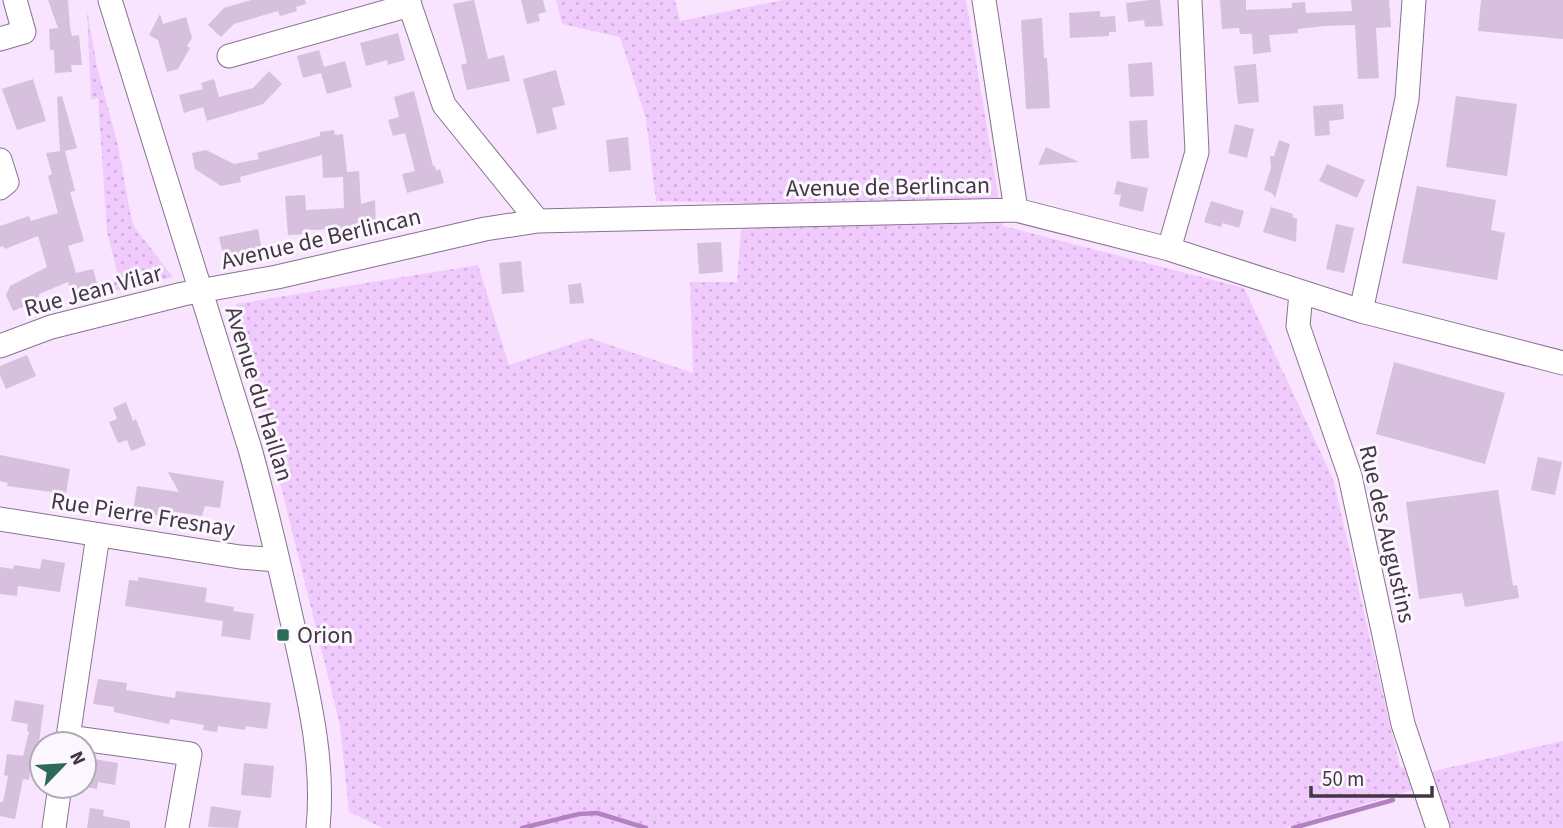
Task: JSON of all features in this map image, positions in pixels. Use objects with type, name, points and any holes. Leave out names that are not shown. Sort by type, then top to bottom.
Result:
[{"type":"street","points":[[0,39],[24,32],[15,0]]},
{"type":"street","name":"Avenue du Haillan","points":[[110,0],[260,482],[316,730],[319,819]]},
{"type":"street","points":[[984,0],[1016,211]]},
{"type":"street","points":[[1169,249],[1197,152],[1190,0]]},
{"type":"street","points":[[1361,312],[1407,99],[1414,0]]},
{"type":"street","points":[[229,56],[409,2],[444,104],[538,221]]},
{"type":"street","points":[[0,160],[7,182],[0,188]]},
{"type":"street","name":"Avenue de Berlincan","points":[[201,292],[485,229],[538,221],[1016,211],[1169,249],[1361,312],[1563,363]]},
{"type":"street","name":"Rue Jean Vilar","points":[[0,346],[51,327],[183,294],[201,292]]},
{"type":"street","name":"Rue des Augustins","points":[[1301,293],[1298,326],[1350,476],[1403,724],[1438,828]]},
{"type":"street","name":"Rue Pierre Fresnay","points":[[0,519],[240,557],[278,560]]},
{"type":"street","points":[[69,730],[98,535]]},
{"type":"street","points":[[98,744],[190,754],[177,828]]},
{"type":"street","points":[[54,828],[58,800]]},
{"type":"shaded area","points":[[556,0],[675,0],[680,21],[783,0],[966,0],[1003,226],[1244,288],[1333,479],[1400,767],[1430,772],[1563,741],[1563,828],[1448,828],[1432,784],[1285,828],[383,828],[349,812],[340,725],[236,304],[478,265],[509,365],[589,338],[693,373],[690,282],[737,282],[743,203],[656,201],[646,119],[620,37],[562,24]]},
{"type":"shaded area","points":[[87,10],[97,67],[118,145],[131,217],[135,228],[173,277],[110,292],[118,275],[107,232],[98,98],[91,100]]},
{"type":"building","points":[[48,0],[68,0],[70,27],[72,36],[79,35],[82,65],[71,65],[72,72],[55,73],[54,50],[50,50],[49,29],[58,28]]},
{"type":"building","points":[[251,0],[305,0],[306,4],[296,7],[297,11],[280,16],[278,11],[234,24],[221,37],[208,25],[224,8]]},
{"type":"building","points":[[474,0],[488,59],[504,55],[510,81],[467,90],[461,65],[467,63],[453,4]]},
{"type":"building","points":[[521,0],[543,0],[546,12],[538,14],[540,21],[527,24]]},
{"type":"building","points":[[1160,0],[1163,26],[1145,27],[1144,20],[1128,22],[1126,3]]},
{"type":"building","points":[[1220,0],[1246,0],[1246,10],[1292,8],[1292,3],[1305,2],[1306,13],[1352,11],[1351,0],[1389,0],[1391,27],[1376,28],[1379,78],[1358,79],[1355,25],[1298,29],[1298,33],[1269,35],[1271,52],[1253,54],[1252,34],[1240,34],[1239,28],[1222,29]]},
{"type":"building","points":[[1481,0],[1563,0],[1563,39],[1478,31]]},
{"type":"building","points":[[1100,11],[1100,17],[1115,16],[1116,32],[1109,32],[1109,36],[1070,38],[1069,13]]},
{"type":"building","points":[[160,14],[163,24],[186,17],[192,38],[187,46],[190,48],[178,69],[167,72],[158,40],[149,35]]},
{"type":"building","points":[[1042,18],[1050,108],[1026,109],[1021,20]]},
{"type":"building","points":[[398,33],[405,60],[388,65],[387,60],[366,66],[360,43]]},
{"type":"building","points":[[319,50],[324,67],[345,61],[352,87],[327,94],[321,73],[303,78],[297,56]]},
{"type":"building","points":[[1152,62],[1154,96],[1130,97],[1128,64]]},
{"type":"building","points":[[1256,64],[1259,102],[1238,104],[1234,66]]},
{"type":"building","points":[[556,70],[565,105],[552,108],[557,129],[537,134],[523,79]]},
{"type":"building","points":[[269,71],[282,84],[263,104],[207,121],[203,107],[184,113],[179,95],[203,89],[201,83],[214,79],[219,97],[253,88]]},
{"type":"building","points":[[33,79],[46,121],[17,130],[2,89]]},
{"type":"building","points":[[414,91],[433,166],[436,171],[440,169],[444,183],[407,193],[402,174],[415,171],[405,133],[393,136],[388,120],[399,117],[394,97]]},
{"type":"building","points":[[62,96],[77,148],[65,151],[75,191],[70,192],[84,241],[68,246],[76,273],[93,269],[98,287],[71,295],[68,282],[39,294],[39,297],[27,302],[28,305],[13,311],[6,295],[10,286],[47,267],[38,236],[5,249],[0,247],[0,226],[29,216],[31,221],[58,213],[48,176],[52,174],[46,153],[60,151],[57,97]]},
{"type":"building","points":[[1456,96],[1517,104],[1507,176],[1446,167]]},
{"type":"building","points":[[1343,104],[1344,119],[1329,121],[1330,135],[1315,136],[1313,106]]},
{"type":"building","points":[[1147,120],[1149,158],[1131,159],[1129,121]]},
{"type":"building","points":[[1235,124],[1254,129],[1247,158],[1228,153]]},
{"type":"building","points":[[334,130],[335,135],[343,134],[347,172],[359,171],[361,204],[375,200],[376,228],[307,230],[307,234],[288,235],[285,196],[305,195],[306,210],[344,208],[343,177],[323,178],[322,155],[240,177],[241,182],[221,186],[195,169],[192,153],[206,150],[234,164],[259,159],[257,153]]},
{"type":"building","points":[[628,137],[631,170],[609,172],[606,140]]},
{"type":"building","points":[[1279,140],[1290,144],[1275,198],[1272,193],[1264,190],[1271,168],[1270,156],[1274,156]]},
{"type":"building","points":[[1046,147],[1079,162],[1038,165]]},
{"type":"building","points":[[1327,164],[1365,180],[1357,198],[1319,181]]},
{"type":"building","points":[[1117,181],[1148,188],[1143,212],[1119,206],[1121,195],[1114,194]]},
{"type":"building","points":[[1417,186],[1496,200],[1491,230],[1505,233],[1497,280],[1402,263]]},
{"type":"building","points":[[1211,201],[1244,211],[1239,228],[1223,223],[1221,227],[1204,222]]},
{"type":"building","points":[[1271,207],[1293,214],[1292,217],[1297,219],[1296,242],[1263,232]]},
{"type":"building","points":[[1336,224],[1354,228],[1344,273],[1326,269]]},
{"type":"building","points":[[258,229],[262,251],[224,259],[219,237]]},
{"type":"building","points":[[721,242],[723,272],[699,274],[697,243]]},
{"type":"building","points":[[521,261],[524,292],[502,294],[499,263]]},
{"type":"building","points":[[581,283],[584,303],[570,304],[568,285]]},
{"type":"building","points":[[27,355],[36,376],[6,389],[0,375],[0,366]]},
{"type":"building","points":[[1394,362],[1505,393],[1485,464],[1376,434]]},
{"type":"building","points":[[126,402],[146,445],[131,451],[127,440],[118,443],[109,422],[117,419],[113,408]]},
{"type":"building","points":[[0,455],[70,469],[66,494],[7,486],[8,483],[0,481]]},
{"type":"building","points":[[1538,457],[1562,462],[1555,495],[1531,490]]},
{"type":"building","points":[[168,472],[224,481],[220,508],[205,506],[202,516],[163,510],[162,516],[133,512],[137,486],[179,492]]},
{"type":"building","points":[[1498,490],[1513,586],[1517,585],[1519,598],[1465,607],[1462,593],[1419,599],[1406,502]]},
{"type":"building","points":[[42,559],[65,563],[60,592],[18,586],[17,596],[0,594],[0,567],[13,569],[14,565],[40,569]]},
{"type":"building","points":[[138,577],[207,588],[205,602],[254,614],[250,640],[221,636],[223,621],[125,606],[129,580],[138,581]]},
{"type":"building","points":[[98,679],[127,683],[126,690],[175,698],[176,691],[271,703],[267,729],[246,726],[245,730],[218,726],[217,732],[203,730],[204,725],[170,719],[169,724],[114,712],[114,707],[93,704]]},
{"type":"building","points":[[15,700],[44,705],[41,730],[28,732],[27,731],[28,724],[11,721]]},
{"type":"building","points":[[28,736],[28,780],[23,779],[15,819],[0,816],[0,802],[3,802],[8,776],[4,775],[7,754],[23,756]]},
{"type":"building","points":[[98,760],[118,763],[115,785],[98,782]]},
{"type":"building","points":[[244,763],[274,766],[271,798],[241,795]]},
{"type":"building","points":[[211,806],[241,811],[238,828],[208,827]]},
{"type":"building","points":[[90,808],[104,810],[103,816],[130,821],[130,828],[87,828]]},
{"type":"waterway","points":[[1293,828],[1393,800]]},
{"type":"waterway","points":[[522,828],[579,814],[597,813],[646,828]]},
{"type":"place","name":"Orion","points":[[283,635]]}]
